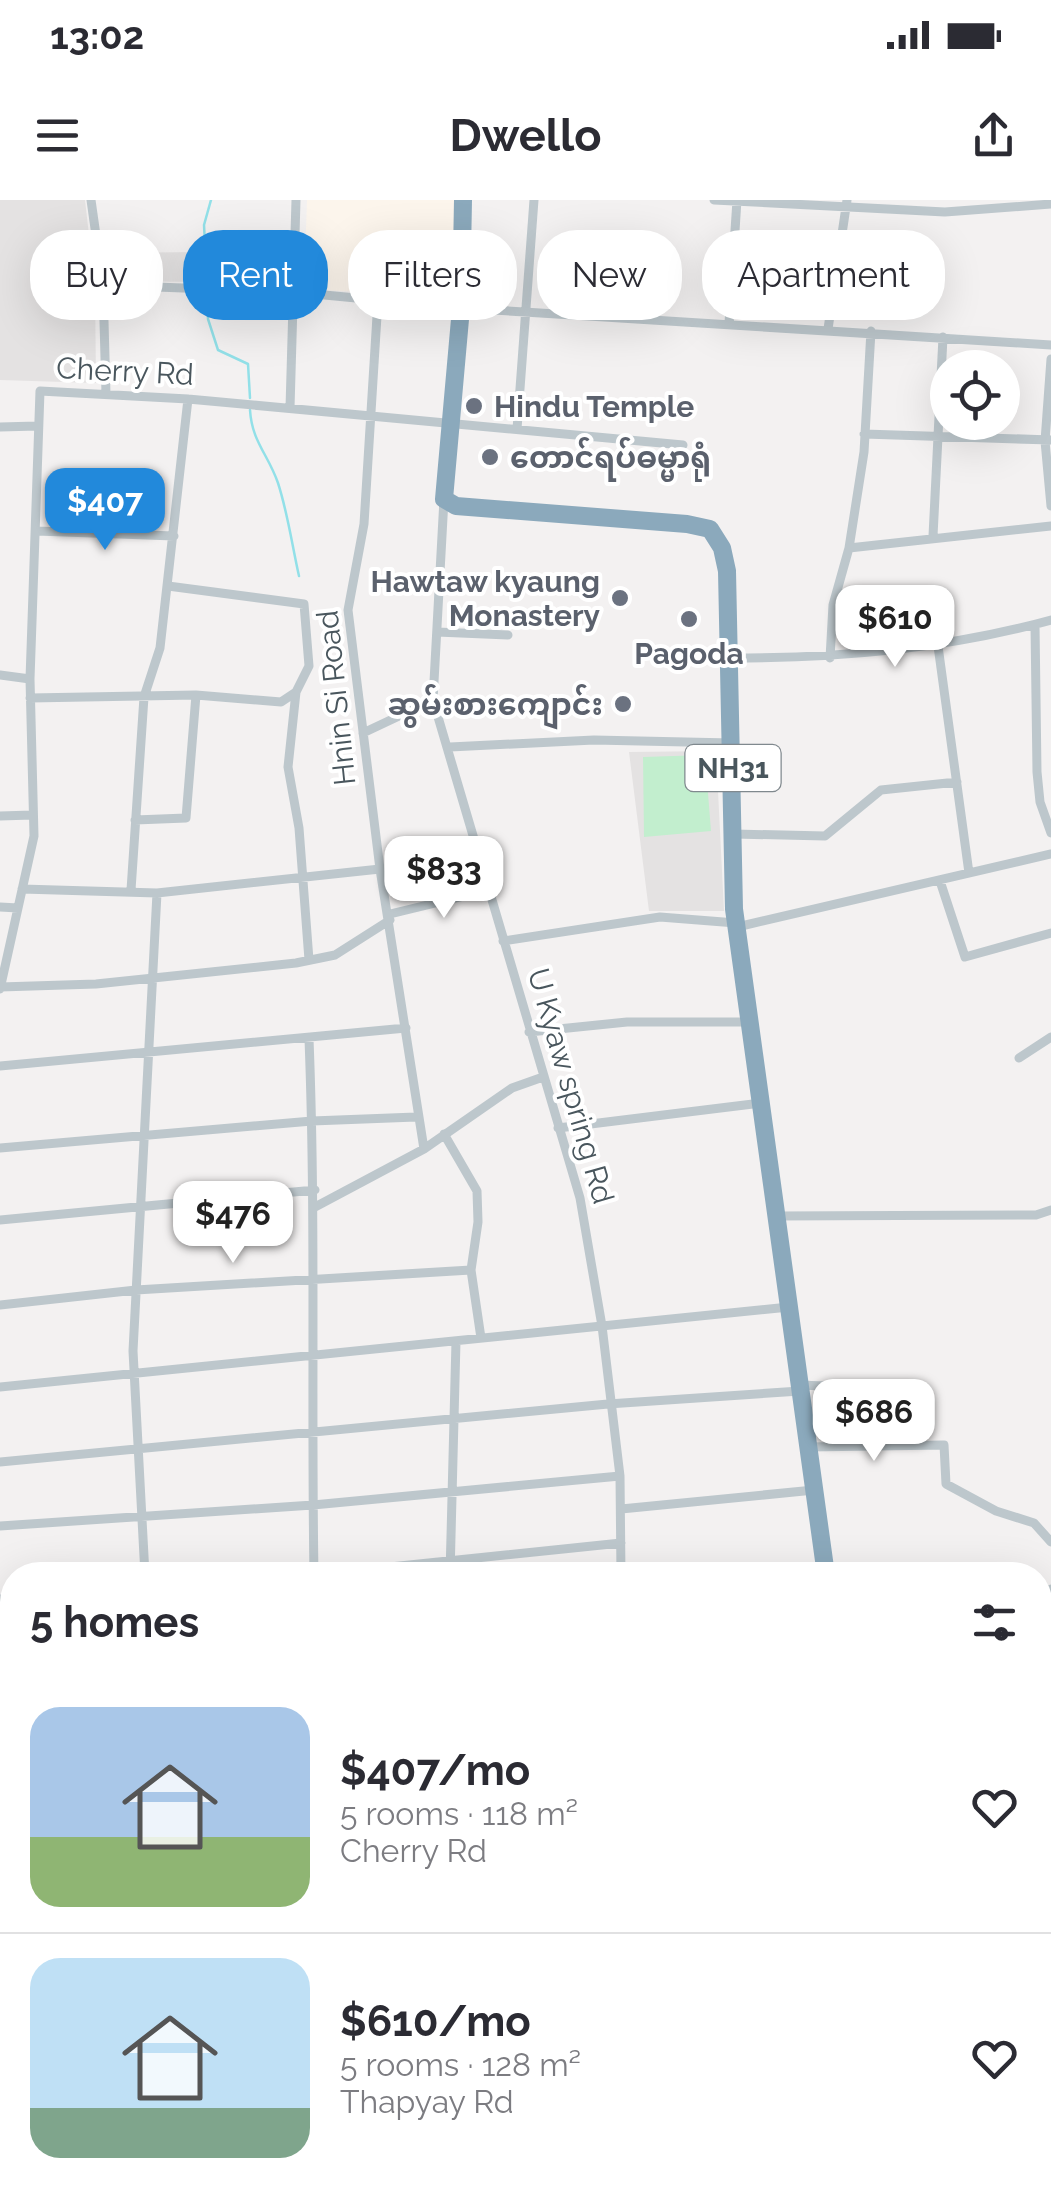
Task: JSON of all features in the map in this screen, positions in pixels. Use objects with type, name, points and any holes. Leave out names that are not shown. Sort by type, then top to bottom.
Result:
[{"type":"highway","points":[[462,230],[463,200]]},
{"type":"highway","points":[[444,499],[460,320]]},
{"type":"highway","name":"NH31","points":[[444,499],[456,506],[710,529],[722,548],[732,658],[736,925],[824,1562]]},
{"type":"street","points":[[91,200],[95,230]]},
{"type":"street","points":[[295,230],[296,200]]},
{"type":"street","points":[[517,429],[534,200]]},
{"type":"street","points":[[714,200],[945,212],[1051,204]]},
{"type":"street","points":[[729,323],[737,201]]},
{"type":"street","points":[[828,329],[847,205]]},
{"type":"street","points":[[517,311],[1051,345]]},
{"type":"street","points":[[104,320],[106,394]]},
{"type":"street","points":[[290,408],[292,320]]},
{"type":"street","name":"Hnin Si Road","points":[[377,320],[364,524],[348,610],[380,869],[424,1149]]},
{"type":"street","points":[[830,658],[833,605],[849,548],[864,434],[871,331]]},
{"type":"street","points":[[941,350],[942,336]]},
{"type":"street","points":[[1051,360],[1051,506]]},
{"type":"street","name":"Cherry Rd","points":[[0,988],[34,836],[30,678],[40,391],[188,399],[684,444]]},
{"type":"street","points":[[132,890],[144,696],[160,648],[188,399]]},
{"type":"street","points":[[0,427],[37,426]]},
{"type":"street","points":[[864,434],[930,438]]},
{"type":"street","points":[[1020,439],[1048,440]]},
{"type":"street","points":[[933,536],[938,440]]},
{"type":"street","name":"U Kyaw spring Rd","points":[[444,499],[433,700],[580,1198],[602,1326],[608,1404],[620,1476],[621,1562]]},
{"type":"street","points":[[849,548],[1051,526]]},
{"type":"street","points":[[38,532],[174,536]]},
{"type":"street","points":[[168,586],[304,604],[308,666],[296,692],[288,767],[304,877],[309,960]]},
{"type":"street","points":[[732,658],[830,658],[938,646],[1051,620]]},
{"type":"street","points":[[1034,625],[1037,772],[1040,802],[1051,833]]},
{"type":"street","points":[[437,632],[508,635]]},
{"type":"street","points":[[938,646],[970,873]]},
{"type":"street","points":[[0,675],[30,678]]},
{"type":"street","points":[[30,698],[196,695],[280,702],[296,692]]},
{"type":"street","points":[[135,820],[186,818],[196,695]]},
{"type":"street","points":[[363,733],[433,700]]},
{"type":"street","points":[[450,747],[594,740],[733,743]]},
{"type":"street","points":[[734,834],[825,836],[881,790],[958,782]]},
{"type":"street","points":[[0,816],[32,815]]},
{"type":"street","points":[[503,941],[660,917],[736,925],[1051,854]]},
{"type":"street","points":[[22,889],[157,893],[380,869]]},
{"type":"street","points":[[940,881],[965,956],[1051,933]]},
{"type":"street","points":[[0,988],[152,977],[335,955],[390,917],[489,890]]},
{"type":"street","points":[[144,1562],[134,1374],[157,893]]},
{"type":"street","points":[[0,906],[18,908]]},
{"type":"street","points":[[529,1032],[626,1022],[750,1022]]},
{"type":"street","points":[[0,1066],[406,1028]]},
{"type":"street","points":[[1019,1058],[1051,1037]]},
{"type":"street","points":[[309,1039],[315,1190],[310,1356],[313,1562]]},
{"type":"street","points":[[315,1207],[424,1149],[512,1088],[543,1077]]},
{"type":"street","points":[[558,1128],[761,1103]]},
{"type":"street","points":[[0,1148],[312,1120],[416,1117]]},
{"type":"street","points":[[444,1134],[476,1191],[478,1222],[471,1270],[481,1338]]},
{"type":"street","points":[[0,1220],[315,1190]]},
{"type":"street","points":[[776,1216],[1036,1214],[1051,1210]]},
{"type":"street","points":[[0,1305],[136,1290],[471,1270]]},
{"type":"street","points":[[0,1387],[789,1306]]},
{"type":"street","points":[[450,1562],[456,1341]]},
{"type":"street","points":[[0,1462],[608,1404],[851,1387]]},
{"type":"street","points":[[808,1447],[944,1445],[946,1484],[996,1511],[1034,1523],[1040,1536],[1051,1542]]},
{"type":"street","points":[[0,1526],[312,1505],[620,1476]]},
{"type":"street","points":[[620,1509],[814,1490]]},
{"type":"street","points":[[494,1562],[621,1542]]},
{"type":"shaded area","points":[[0,200],[85,200],[88,230],[30,230],[30,320],[95,320],[96,383],[0,380]]},
{"type":"shaded area","points":[[307,200],[457,200],[455,230],[348,230],[348,291],[328,290],[328,230],[306,230]]},
{"type":"shaded area","points":[[163,252],[183,252],[183,282],[163,282]]},
{"type":"shaded area","points":[[716,751],[724,911],[649,911],[629,752]]},
{"type":"green space","points":[[705,755],[711,831],[644,837],[643,757]]},
{"type":"waterway","points":[[204,230],[211,200]]},
{"type":"waterway","points":[[208,320],[218,350],[248,364],[250,398]]},
{"type":"waterway","points":[[250,410],[257,440],[281,495],[299,576]]},
{"type":"place","name":"Hindu Temple","points":[[474,406]]},
{"type":"place","name":"တောင်ရပ်ဓမ္မာရုံ","points":[[490,457]]},
{"type":"place","name":"Hawtaw kyaung Monastery","points":[[620,598]]},
{"type":"place","name":"Pagoda","points":[[689,619]]},
{"type":"place","name":"ဆွမ်းစားကျောင်း","points":[[623,704]]}]
